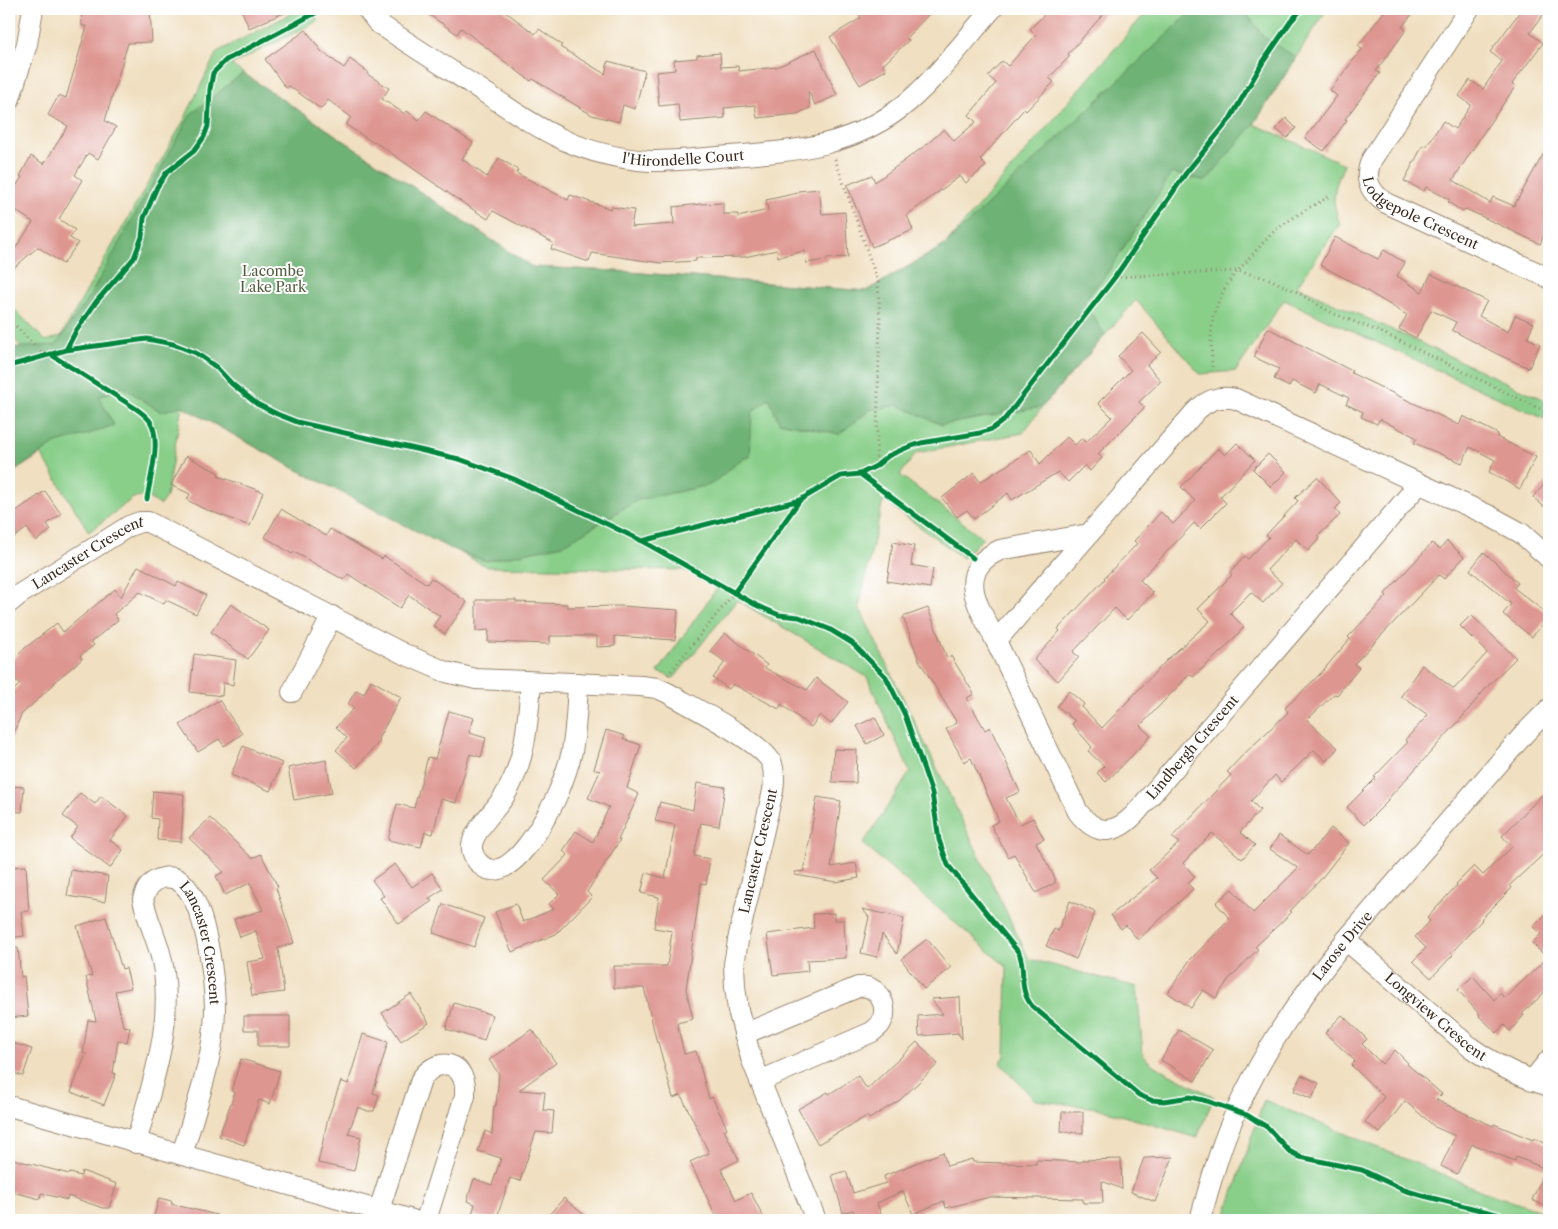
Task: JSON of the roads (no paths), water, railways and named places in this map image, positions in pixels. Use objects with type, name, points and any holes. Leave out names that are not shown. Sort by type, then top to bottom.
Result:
[{"type":"street","points":[[9,101],[15,64],[27,44],[32,9]]},
{"type":"street","name":"l'Hirondelle Court","points":[[367,9],[378,23],[551,135],[598,154],[632,160],[668,160],[782,152],[829,143],[870,127],[906,103],[938,71],[992,9]]},
{"type":"street","name":"Lodgepole Crescent","points":[[1469,9],[1372,159],[1367,174],[1368,185],[1372,192],[1386,202],[1549,278]]},
{"type":"street","points":[[996,641],[1195,412],[1206,403],[1223,397],[1236,399],[1505,524],[1526,538],[1549,558]]},
{"type":"street","name":"Lindbergh Crescent","points":[[1089,534],[994,552],[980,564],[973,577],[973,591],[1078,812],[1085,821],[1101,830],[1115,829],[1134,814],[1419,484]]},
{"type":"street","name":"Lancaster Crescent","points":[[9,603],[20,594],[129,526],[148,522],[402,653],[446,672],[476,679],[657,688],[753,743],[765,753],[772,763],[774,791],[739,935],[734,964],[738,1010],[751,1058],[816,1220]]},
{"type":"street","points":[[292,692],[332,616]]},
{"type":"street","points":[[531,682],[526,734],[516,774],[505,796],[476,834],[472,845],[473,856],[481,866],[491,870],[501,869],[510,864],[521,853],[538,829],[558,792],[572,750],[578,683]]},
{"type":"street","name":"Larose Drive","points":[[1200,1220],[1220,1150],[1250,1082],[1281,1027],[1346,940],[1525,733],[1549,709]]},
{"type":"street","name":"Lancaster Crescent","points":[[136,1143],[160,1054],[166,1011],[166,989],[162,962],[143,898],[148,887],[155,881],[170,877],[177,878],[183,882],[192,895],[207,939],[214,980],[215,1011],[212,1040],[203,1081],[182,1155]]},
{"type":"street","name":"Longview Crescent","points":[[1346,940],[1470,1047],[1498,1066],[1541,1083],[1549,1060]]},
{"type":"street","points":[[744,1034],[858,986],[870,988],[879,995],[885,1006],[880,1024],[872,1032],[760,1081]]},
{"type":"street","points":[[378,1210],[421,1080],[431,1068],[444,1064],[457,1069],[462,1074],[465,1096],[426,1220]]},
{"type":"street","points":[[9,1106],[413,1220]]},
{"type":"park label","name":"Lacombe Lake Park","points":[[273,280]]}]
